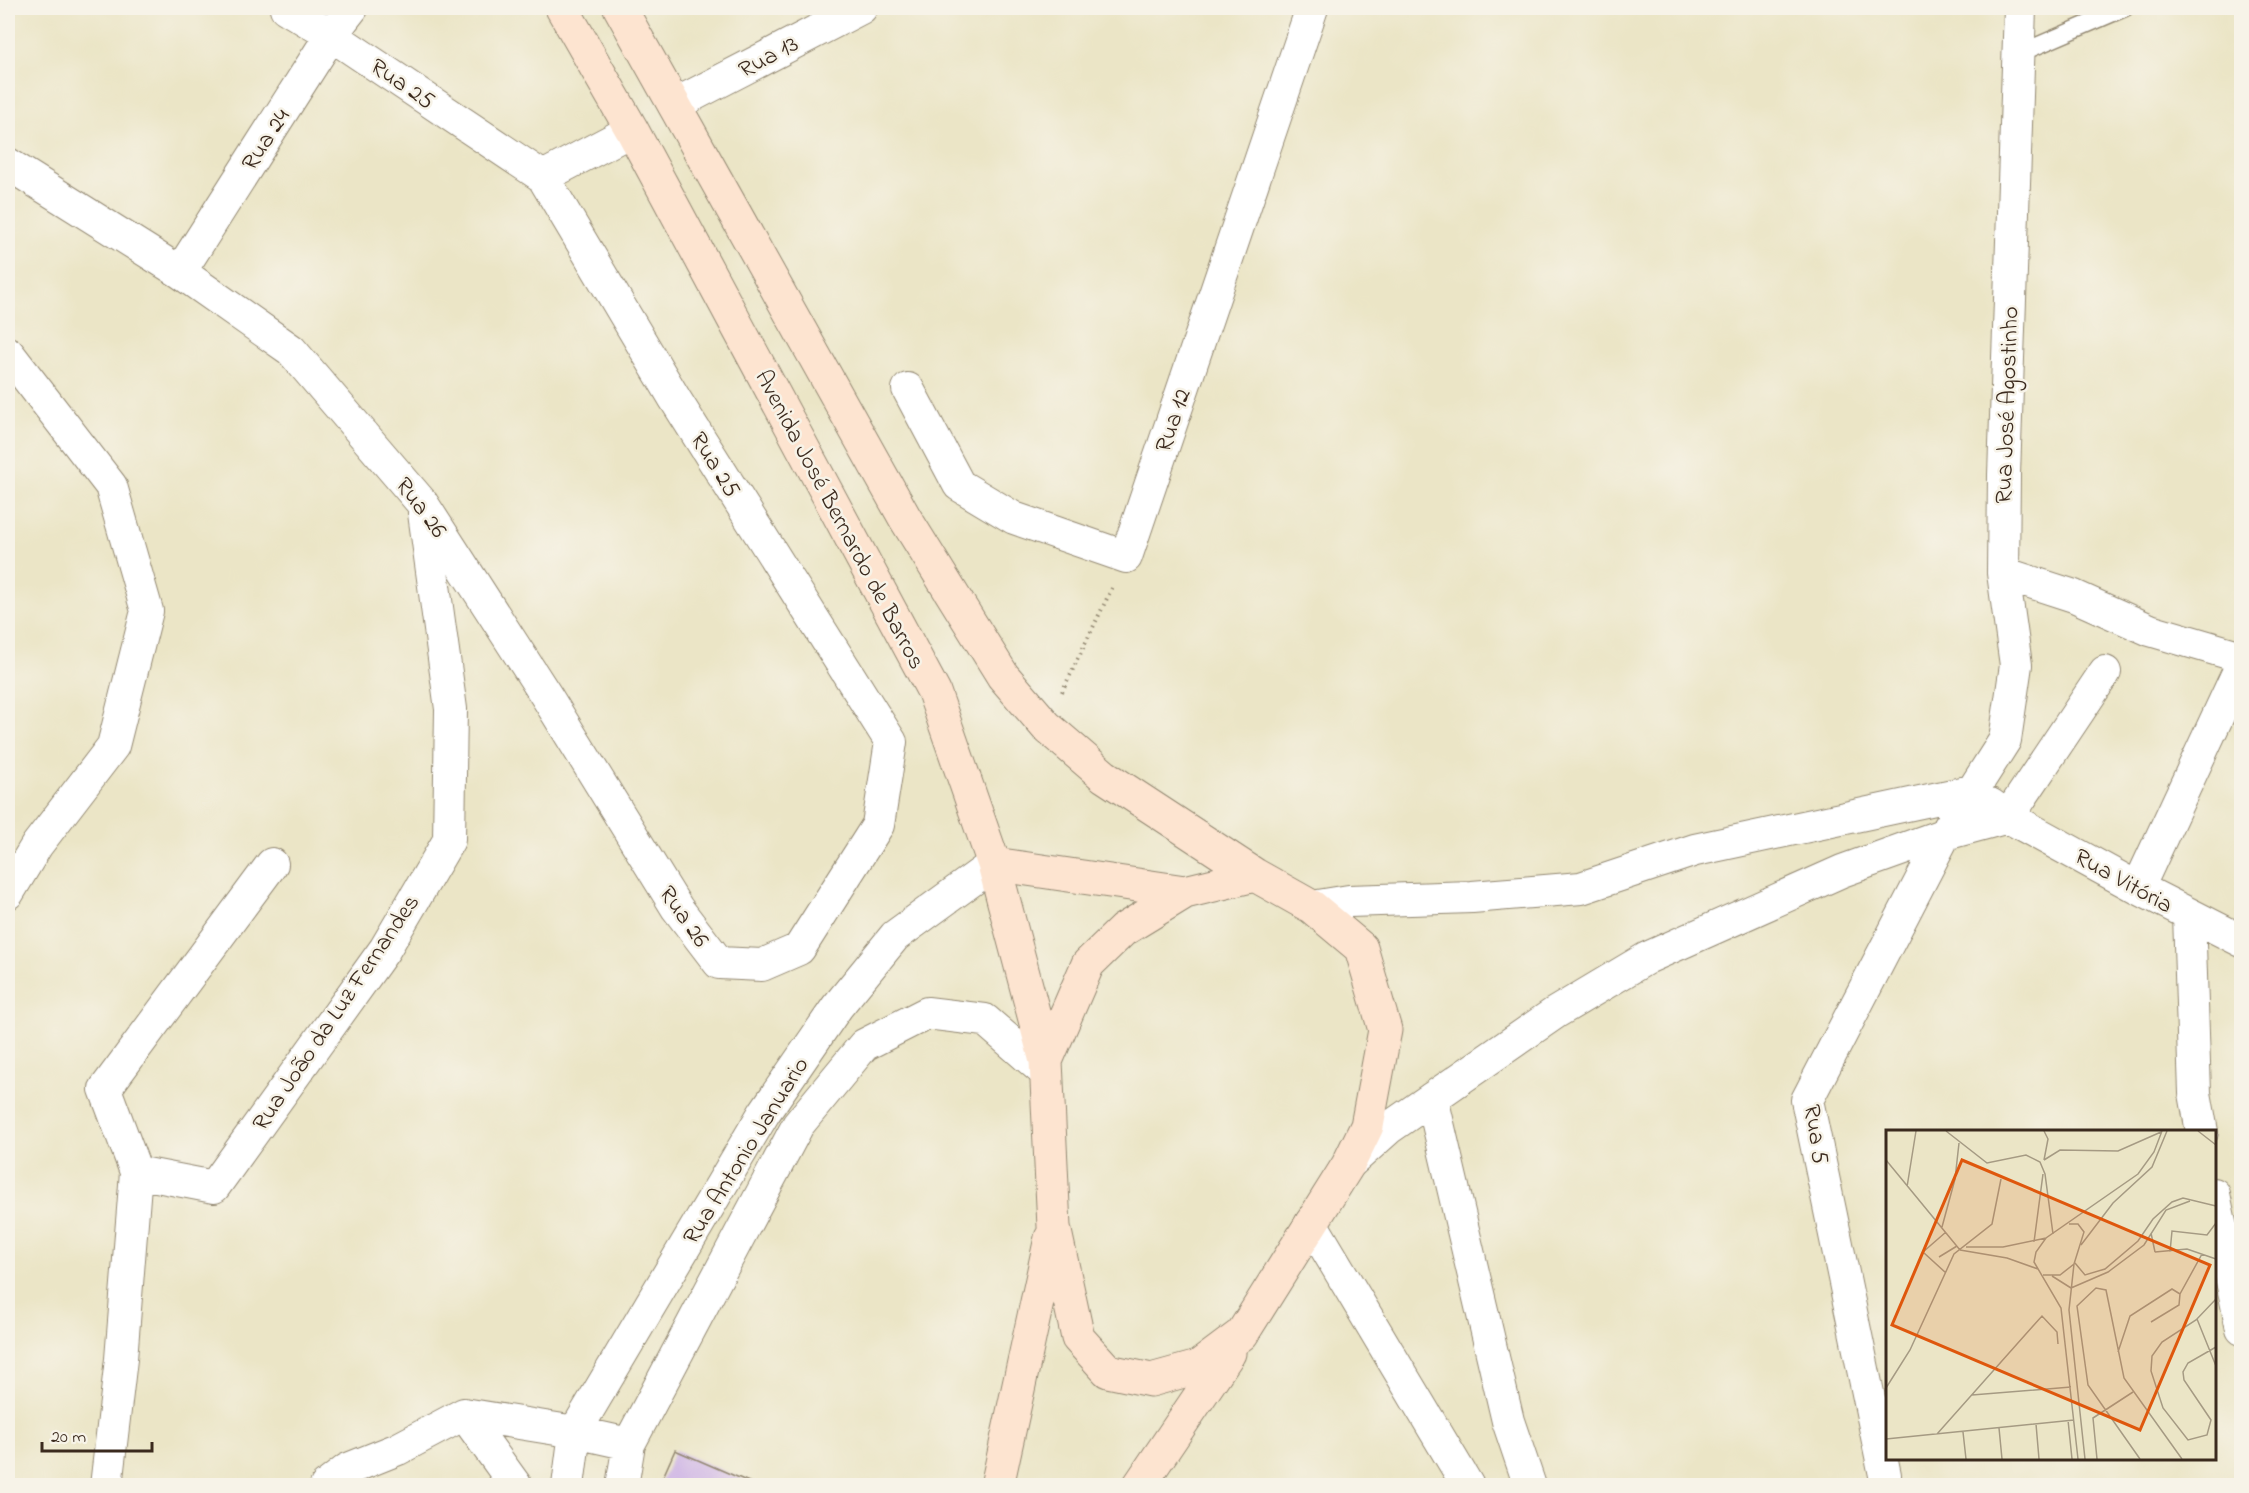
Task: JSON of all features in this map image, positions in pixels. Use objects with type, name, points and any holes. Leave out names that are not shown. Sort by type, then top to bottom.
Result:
[{"type":"main road","name":"Avenida José Bernardo de Barros","points":[[562,8],[632,130],[934,692],[994,864],[1046,1067]]},
{"type":"main road","points":[[620,8],[905,518],[1003,676],[1046,726],[1104,776],[1256,875],[1312,907],[1361,948],[1385,1030],[1367,1126],[1348,1165],[1242,1334],[1139,1485]]},
{"type":"main road","points":[[994,864],[1185,892]]},
{"type":"main road","points":[[1242,1334],[1198,1367],[1151,1380],[1108,1371],[1078,1338],[1054,1227],[1046,1067],[1088,964],[1123,930],[1185,892],[1256,875]]},
{"type":"main road","points":[[997,1485],[1054,1227]]},
{"type":"street","name":"Rua 25","points":[[286,8],[332,35],[543,177],[675,399],[891,742],[878,825],[799,948],[762,965],[719,963]]},
{"type":"street","name":"Rua 24","points":[[180,272],[332,35],[352,8]]},
{"type":"street","name":"Rua 13","points":[[674,105],[861,8]]},
{"type":"street","name":"Rua 12","points":[[1126,557],[1312,8]]},
{"type":"street","name":"Rua José Agostinho","points":[[1972,791],[2005,740],[2016,665],[2003,573],[2004,463],[2020,8]]},
{"type":"street","points":[[543,177],[632,130]]},
{"type":"street","name":"Rua 26","points":[[8,164],[180,272],[291,350],[422,503],[541,687],[677,908],[719,963]]},
{"type":"street","points":[[8,353],[111,486],[147,611],[113,746],[37,844],[8,893]]},
{"type":"street","points":[[908,389],[959,485],[1014,518],[1126,557]]},
{"type":"street","name":"Rua João da Luz Fernandes","points":[[136,1172],[214,1187],[385,949],[449,840],[451,709],[422,503]]},
{"type":"street","points":[[2003,573],[2074,596],[2150,630],[2241,657]]},
{"type":"street","points":[[2138,888],[2241,664]]},
{"type":"street","points":[[1348,1165],[1389,1128],[1432,1098],[1555,1013],[1647,958],[1842,871],[1946,834],[2008,816],[2105,672]]},
{"type":"street","points":[[1312,907],[1349,901],[1472,897],[1581,888],[1695,850],[1972,791]]},
{"type":"street","name":"Rua Vitória","points":[[1972,791],[2008,816],[2138,888],[2241,941]]},
{"type":"street","name":"Rua 5","points":[[1884,1475],[1872,1407],[1807,1100],[1946,834],[1972,791]]},
{"type":"street","points":[[106,1485],[121,1359],[136,1172],[105,1089],[272,864]]},
{"type":"street","name":"Rua Antonio Januario","points":[[568,1485],[575,1432],[764,1113],[837,1007],[896,936],[994,864]]},
{"type":"street","points":[[2189,915],[2195,1093],[2202,1130]]},
{"type":"street","name":"Rua Antonio Januario","points":[[622,1485],[629,1444],[798,1125],[864,1045],[927,1013],[986,1020],[1046,1067]]},
{"type":"street","points":[[1432,1098],[1508,1421],[1530,1485]]},
{"type":"street","points":[[2216,1204],[2241,1326]]},
{"type":"street","points":[[1311,1223],[1468,1485]]},
{"type":"street","points":[[464,1414],[516,1485]]},
{"type":"street","points":[[343,1480],[464,1414],[575,1432],[629,1444]]},
{"type":"lane","points":[[2018,54],[2126,8]]},
{"type":"path","points":[[1046,726],[1126,557]]},
{"type":"building","points":[[675,1450],[758,1486],[659,1486]]}]
